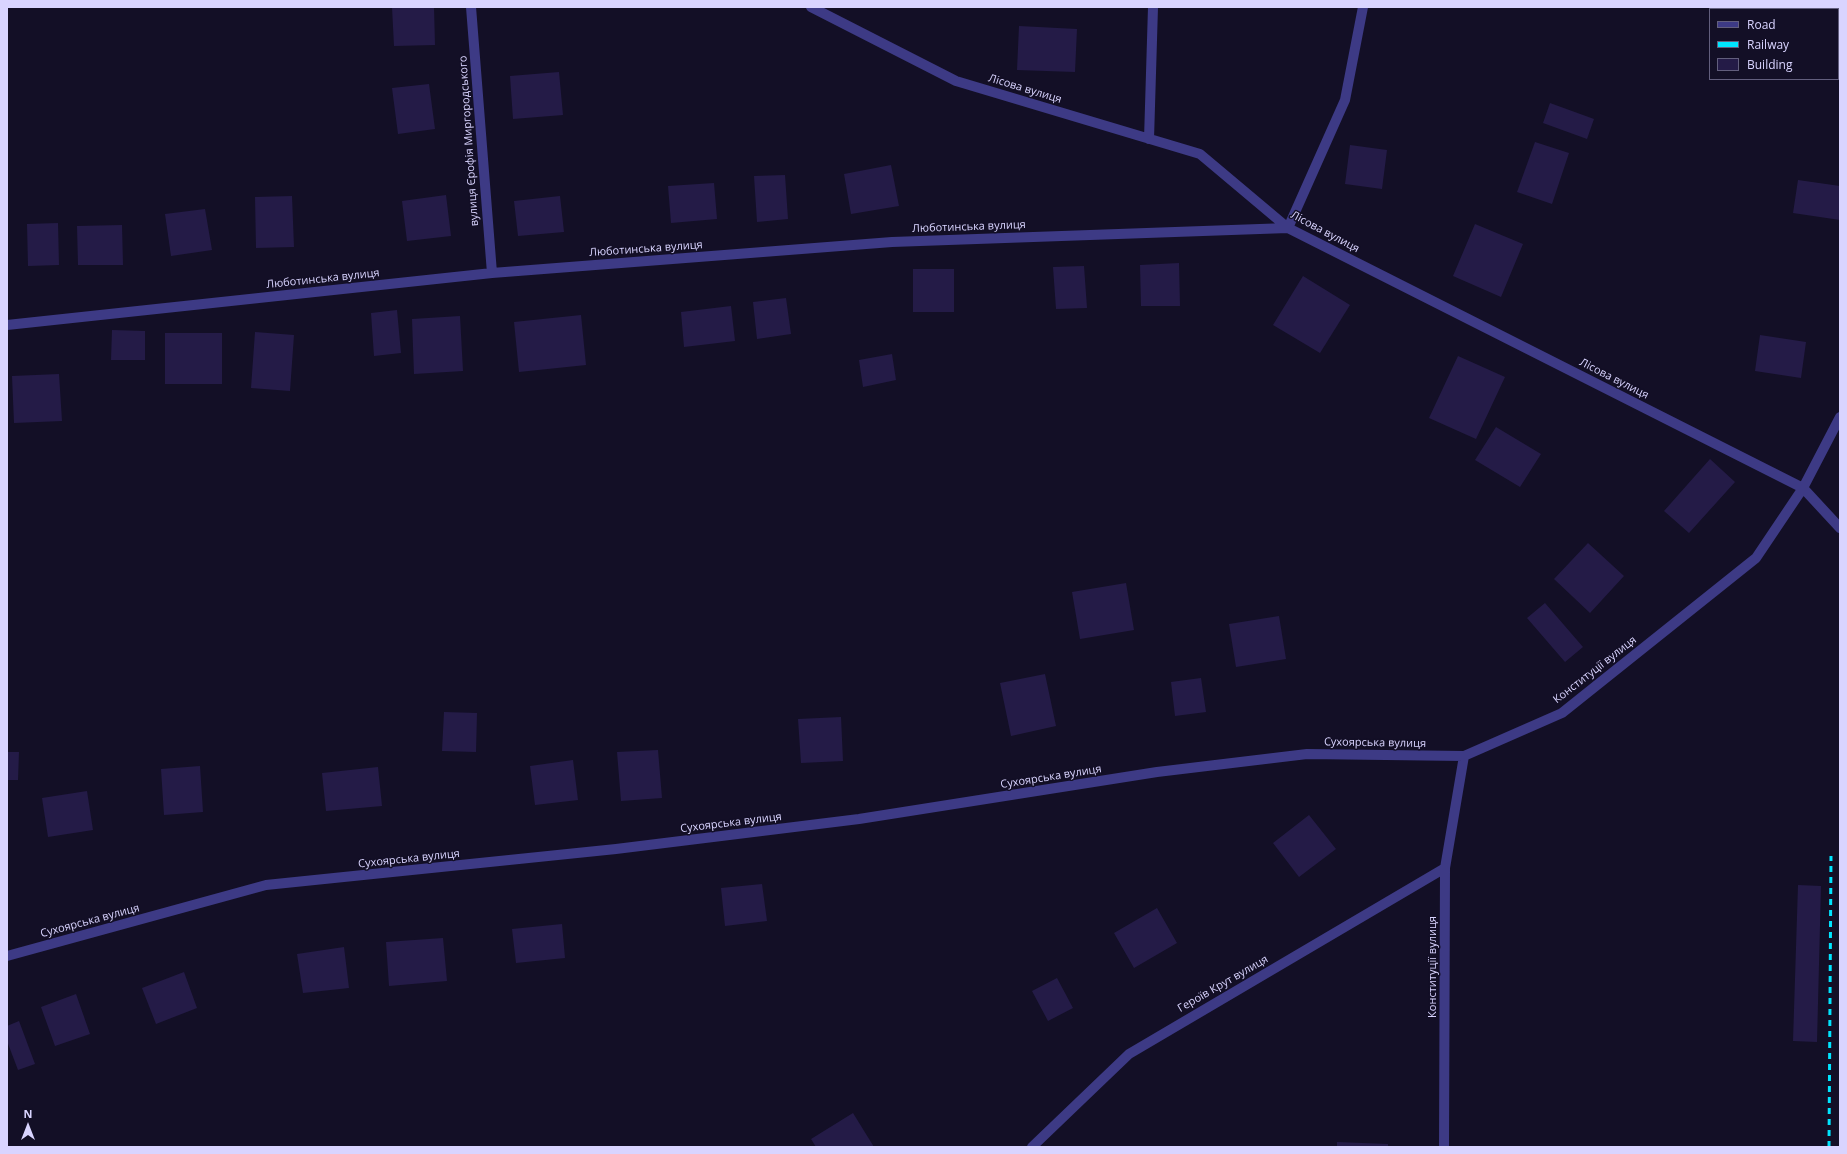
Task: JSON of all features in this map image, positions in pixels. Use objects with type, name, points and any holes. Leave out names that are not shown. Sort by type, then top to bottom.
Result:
[{"type":"street","name":"вулиця Єрофія Миргородського","points":[[471,7],[492,272]]},
{"type":"street","name":"Лісова вулиця","points":[[811,7],[956,81],[1200,154],[1288,228],[1803,488]]},
{"type":"street","points":[[1149,139],[1153,7]]},
{"type":"street","points":[[1288,228],[1345,100],[1363,7]]},
{"type":"street","name":"Люботинська вулиця","points":[[7,325],[492,272],[892,242],[1288,228]]},
{"type":"street","name":"Конституції вулиця","points":[[1444,1147],[1446,868],[1464,756],[1562,713],[1756,558],[1803,488],[1840,417]]},
{"type":"street","points":[[1803,488],[1840,528]]},
{"type":"street","name":"Сухоярська вулиця","points":[[7,956],[266,885],[616,849],[851,820],[1157,772],[1307,754],[1464,756]]},
{"type":"street","name":"Героїв Крут вулиця","points":[[1032,1147],[1129,1054],[1446,868]]},
{"type":"building","points":[[392,7],[434,7],[435,45],[394,46]]},
{"type":"building","points":[[1019,26],[1077,29],[1075,72],[1017,70]]},
{"type":"building","points":[[559,72],[563,115],[513,119],[510,76]]},
{"type":"building","points":[[429,84],[435,129],[398,134],[392,88]]},
{"type":"building","points":[[1550,103],[1594,119],[1587,139],[1543,123]]},
{"type":"building","points":[[1535,142],[1569,153],[1552,204],[1517,192]]},
{"type":"building","points":[[1350,145],[1387,150],[1382,189],[1345,184]]},
{"type":"building","points":[[891,165],[899,206],[851,214],[844,174]]},
{"type":"building","points":[[785,175],[788,219],[757,222],[754,176]]},
{"type":"building","points":[[1798,180],[1840,186],[1840,220],[1793,213]]},
{"type":"building","points":[[714,183],[717,219],[671,223],[668,186]]},
{"type":"building","points":[[446,195],[451,236],[407,241],[402,201]]},
{"type":"building","points":[[292,196],[294,247],[256,248],[255,197]]},
{"type":"building","points":[[560,196],[564,232],[518,236],[514,201]]},
{"type":"building","points":[[205,209],[212,250],[171,256],[165,214]]},
{"type":"building","points":[[58,223],[59,265],[28,266],[27,224]]},
{"type":"building","points":[[1475,224],[1523,244],[1501,297],[1453,276]]},
{"type":"building","points":[[122,225],[123,265],[78,265],[77,226]]},
{"type":"building","points":[[1179,263],[1180,306],[1141,306],[1140,265]]},
{"type":"building","points":[[1084,266],[1087,308],[1056,309],[1053,267]]},
{"type":"building","points":[[913,269],[954,269],[954,312],[913,312]]},
{"type":"building","points":[[1303,276],[1350,305],[1320,353],[1273,325]]},
{"type":"building","points":[[786,298],[791,334],[757,339],[753,302]]},
{"type":"building","points":[[731,306],[735,341],[684,347],[681,312]]},
{"type":"building","points":[[397,310],[401,353],[374,356],[371,313]]},
{"type":"building","points":[[581,315],[586,365],[519,372],[514,322]]},
{"type":"building","points":[[460,316],[463,371],[414,374],[412,319]]},
{"type":"building","points":[[112,330],[145,331],[145,360],[111,360]]},
{"type":"building","points":[[255,332],[294,335],[290,391],[251,388]]},
{"type":"building","points":[[165,333],[222,333],[222,384],[165,384]]},
{"type":"building","points":[[1760,335],[1806,342],[1801,378],[1755,371]]},
{"type":"building","points":[[892,354],[896,380],[863,387],[859,360]]},
{"type":"building","points":[[1458,356],[1505,377],[1476,439],[1429,418]]},
{"type":"building","points":[[59,374],[62,421],[14,423],[12,376]]},
{"type":"building","points":[[1496,427],[1541,454],[1520,487],[1475,460]]},
{"type":"building","points":[[1710,459],[1735,482],[1689,533],[1664,511]]},
{"type":"building","points":[[1588,543],[1624,576],[1590,613],[1554,579]]},
{"type":"building","points":[[1126,583],[1134,630],[1080,639],[1072,592]]},
{"type":"building","points":[[1545,603],[1583,647],[1565,662],[1527,618]]},
{"type":"building","points":[[1279,616],[1286,659],[1236,667],[1229,624]]},
{"type":"building","points":[[1045,674],[1056,726],[1011,736],[1000,683]]},
{"type":"building","points":[[1201,678],[1206,712],[1175,716],[1171,682]]},
{"type":"building","points":[[444,712],[477,713],[476,752],[442,751]]},
{"type":"building","points":[[841,717],[843,761],[801,763],[798,719]]},
{"type":"building","points":[[658,750],[662,798],[621,801],[617,752]]},
{"type":"building","points":[[7,752],[19,752],[18,780],[7,780]]},
{"type":"building","points":[[573,760],[578,800],[535,805],[530,766]]},
{"type":"building","points":[[200,766],[203,812],[164,815],[161,769]]},
{"type":"building","points":[[378,767],[382,806],[326,811],[322,773]]},
{"type":"building","points":[[87,791],[93,830],[48,837],[42,798]]},
{"type":"building","points":[[1309,815],[1336,849],[1299,877],[1273,843]]},
{"type":"building","points":[[762,884],[767,921],[725,926],[721,888]]},
{"type":"building","points":[[1798,885],[1821,886],[1817,1042],[1793,1041]]},
{"type":"building","points":[[1157,908],[1177,943],[1134,968],[1114,933]]},
{"type":"building","points":[[562,924],[565,958],[516,963],[512,929]]},
{"type":"building","points":[[443,938],[447,981],[389,986],[386,942]]},
{"type":"building","points":[[344,947],[349,988],[303,993],[297,954]]},
{"type":"building","points":[[184,972],[197,1008],[156,1024],[142,988]]},
{"type":"building","points":[[1057,978],[1073,1008],[1048,1021],[1032,991]]},
{"type":"building","points":[[76,994],[90,1034],[55,1046],[41,1007]]},
{"type":"building","points":[[19,1021],[35,1064],[18,1070],[7,1041],[7,1026]]},
{"type":"building","points":[[853,1113],[874,1147],[816,1147],[811,1139]]},
{"type":"building","points":[[1337,1142],[1388,1144],[1388,1147],[1337,1147]]},
{"type":"railway","points":[[1829,1147],[1831,856]]}]
